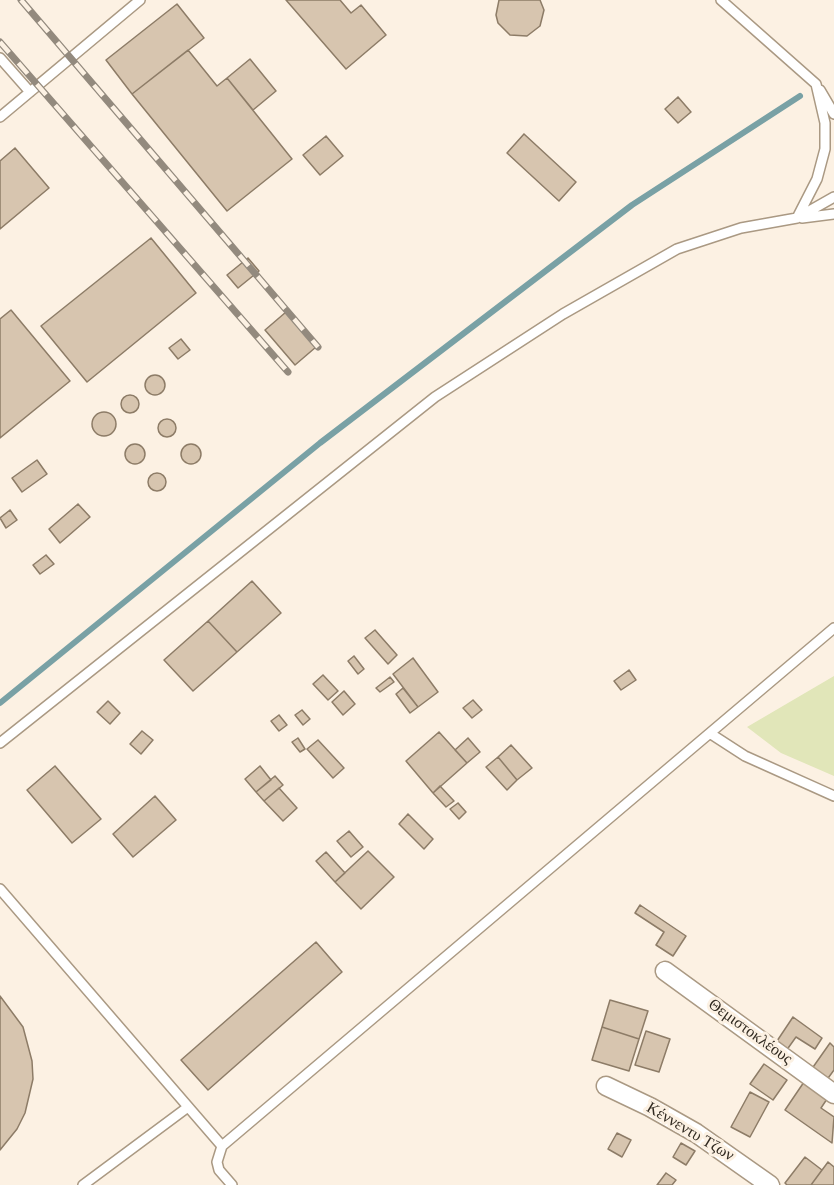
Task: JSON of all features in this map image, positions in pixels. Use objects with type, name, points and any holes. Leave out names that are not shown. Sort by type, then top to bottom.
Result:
[{"type":"street","name":"Θεμιστοκλέους","points":[[665,971],[834,1094]]},
{"type":"street","name":"Κέννεντυ Τζων","points":[[606,1086],[686,1127],[770,1185]]},
{"type":"lane","points":[[0,117],[140,0]]},
{"type":"lane","points":[[721,0],[816,84],[834,114]]},
{"type":"lane","points":[[0,58],[30,92]]},
{"type":"lane","points":[[797,219],[816,178],[825,149],[825,123],[816,84]]},
{"type":"lane","points":[[797,219],[834,197]]},
{"type":"lane","points":[[0,743],[435,397],[563,315],[677,249],[741,228],[834,214]]},
{"type":"lane","points":[[232,1185],[219,1170],[217,1162],[222,1146],[834,628]]},
{"type":"lane","points":[[711,734],[745,756],[834,796]]},
{"type":"lane","points":[[0,889],[222,1146]]},
{"type":"lane","points":[[83,1185],[188,1107]]},
{"type":"green space","points":[[834,676],[834,776],[781,753],[747,727]]},
{"type":"building","points":[[286,0],[340,0],[351,13],[361,5],[386,35],[346,69]]},
{"type":"building","points":[[499,0],[540,0],[544,10],[540,26],[527,36],[510,35],[498,23],[496,15]]},
{"type":"building","points":[[177,4],[204,38],[132,94],[106,60]]},
{"type":"building","points":[[188,50],[217,86],[227,78],[292,159],[227,211],[132,94]]},
{"type":"building","points":[[250,59],[276,91],[253,110],[227,78]]},
{"type":"building","points":[[678,97],[691,112],[678,123],[665,109]]},
{"type":"building","points":[[524,134],[576,182],[559,201],[507,153]]},
{"type":"building","points":[[326,136],[343,156],[320,175],[303,155]]},
{"type":"building","points":[[15,148],[49,188],[0,229],[0,161]]},
{"type":"building","points":[[151,238],[196,293],[87,382],[41,326]]},
{"type":"building","points":[[248,258],[259,271],[238,288],[227,275]]},
{"type":"building","points":[[11,310],[70,381],[0,438],[0,319]]},
{"type":"building","points":[[286,312],[316,347],[295,365],[265,330]]},
{"type":"building","points":[[181,339],[190,350],[178,359],[169,348]]},
{"type":"building","points":[[151,375],[159,375],[165,381],[165,389],[159,395],[151,395],[145,389],[145,381]]},
{"type":"building","points":[[126,395],[134,395],[139,400],[137,411],[126,413],[121,408],[121,400]]},
{"type":"building","points":[[104,412],[113,415],[116,424],[113,433],[104,436],[95,433],[92,424],[95,415]]},
{"type":"building","points":[[163,419],[171,419],[176,424],[174,435],[163,437],[158,432],[158,424]]},
{"type":"building","points":[[135,444],[142,447],[145,454],[142,461],[135,464],[128,461],[125,454],[128,447]]},
{"type":"building","points":[[191,444],[198,447],[201,454],[198,461],[191,464],[184,461],[181,454],[184,447]]},
{"type":"building","points":[[37,460],[47,474],[22,492],[12,478]]},
{"type":"building","points":[[157,473],[163,476],[166,482],[163,488],[157,491],[151,488],[148,482],[151,476]]},
{"type":"building","points":[[78,504],[90,517],[60,543],[49,529]]},
{"type":"building","points":[[10,510],[17,520],[6,528],[0,518]]},
{"type":"building","points":[[46,555],[54,564],[40,574],[33,565]]},
{"type":"building","points":[[252,581],[281,613],[237,652],[208,621]]},
{"type":"building","points":[[208,621],[237,652],[193,691],[164,660]]},
{"type":"building","points":[[375,630],[397,655],[388,664],[365,638]]},
{"type":"building","points":[[354,656],[364,669],[358,674],[348,661]]},
{"type":"building","points":[[413,658],[438,692],[418,707],[393,674]]},
{"type":"building","points":[[629,670],[636,680],[621,690],[614,681]]},
{"type":"building","points":[[323,675],[338,691],[328,700],[313,684]]},
{"type":"building","points":[[390,677],[394,682],[380,692],[376,688]]},
{"type":"building","points":[[403,688],[418,707],[410,713],[396,694]]},
{"type":"building","points":[[344,691],[355,704],[343,715],[332,702]]},
{"type":"building","points":[[473,700],[482,710],[472,718],[463,708]]},
{"type":"building","points":[[108,701],[120,713],[110,724],[97,712]]},
{"type":"building","points":[[302,710],[310,719],[303,725],[295,715]]},
{"type":"building","points":[[279,715],[287,725],[279,731],[271,721]]},
{"type":"building","points":[[142,731],[153,740],[141,754],[130,744]]},
{"type":"building","points":[[439,732],[467,763],[433,793],[406,761]]},
{"type":"building","points":[[298,738],[305,749],[300,752],[292,742]]},
{"type":"building","points":[[468,738],[480,752],[467,763],[455,750]]},
{"type":"building","points":[[318,740],[344,768],[333,778],[307,749]]},
{"type":"building","points":[[511,745],[532,768],[517,780],[498,757]]},
{"type":"building","points":[[498,757],[517,780],[507,790],[486,767]]},
{"type":"building","points":[[55,766],[101,819],[72,843],[27,790]]},
{"type":"building","points":[[260,766],[271,780],[256,792],[245,779]]},
{"type":"building","points":[[275,776],[283,785],[264,801],[256,792]]},
{"type":"building","points":[[440,786],[454,801],[446,807],[433,793]]},
{"type":"building","points":[[279,788],[297,808],[283,821],[264,801]]},
{"type":"building","points":[[155,796],[176,820],[133,857],[113,834]]},
{"type":"building","points":[[458,803],[466,812],[459,819],[450,809]]},
{"type":"building","points":[[408,814],[433,839],[424,849],[399,824]]},
{"type":"building","points":[[349,831],[363,847],[351,857],[337,841]]},
{"type":"building","points":[[368,851],[394,877],[361,909],[335,882]]},
{"type":"building","points":[[326,852],[345,873],[335,882],[316,861]]},
{"type":"building","points":[[640,905],[686,936],[673,956],[656,945],[664,932],[635,913]]},
{"type":"building","points":[[316,942],[342,972],[208,1090],[181,1060]]},
{"type":"building","points":[[0,996],[23,1027],[32,1061],[33,1079],[25,1113],[17,1129],[0,1150]]},
{"type":"building","points":[[610,1000],[648,1011],[639,1039],[602,1027]]},
{"type":"building","points":[[793,1017],[822,1038],[815,1049],[796,1037],[786,1051],[775,1044]]},
{"type":"building","points":[[602,1027],[639,1039],[629,1071],[592,1060]]},
{"type":"building","points":[[646,1031],[670,1039],[659,1072],[635,1065]]},
{"type":"building","points":[[830,1043],[834,1047],[834,1070],[826,1081],[811,1070]]},
{"type":"building","points":[[764,1064],[787,1080],[773,1100],[750,1084]]},
{"type":"building","points":[[804,1082],[827,1099],[821,1108],[834,1117],[832,1143],[785,1110]]},
{"type":"building","points":[[750,1092],[769,1102],[750,1137],[731,1127]]},
{"type":"building","points":[[617,1133],[631,1140],[622,1157],[608,1149]]},
{"type":"building","points":[[681,1143],[695,1151],[686,1165],[673,1157]]},
{"type":"building","points":[[805,1157],[822,1170],[811,1185],[787,1185],[785,1183]]},
{"type":"building","points":[[828,1162],[834,1167],[834,1185],[811,1185]]},
{"type":"building","points":[[666,1173],[676,1180],[672,1185],[657,1185]]},
{"type":"waterway","points":[[0,703],[320,443],[632,205],[800,96]]},
{"type":"railway","points":[[21,0],[318,347]]},
{"type":"railway","points":[[0,42],[288,372]]}]
